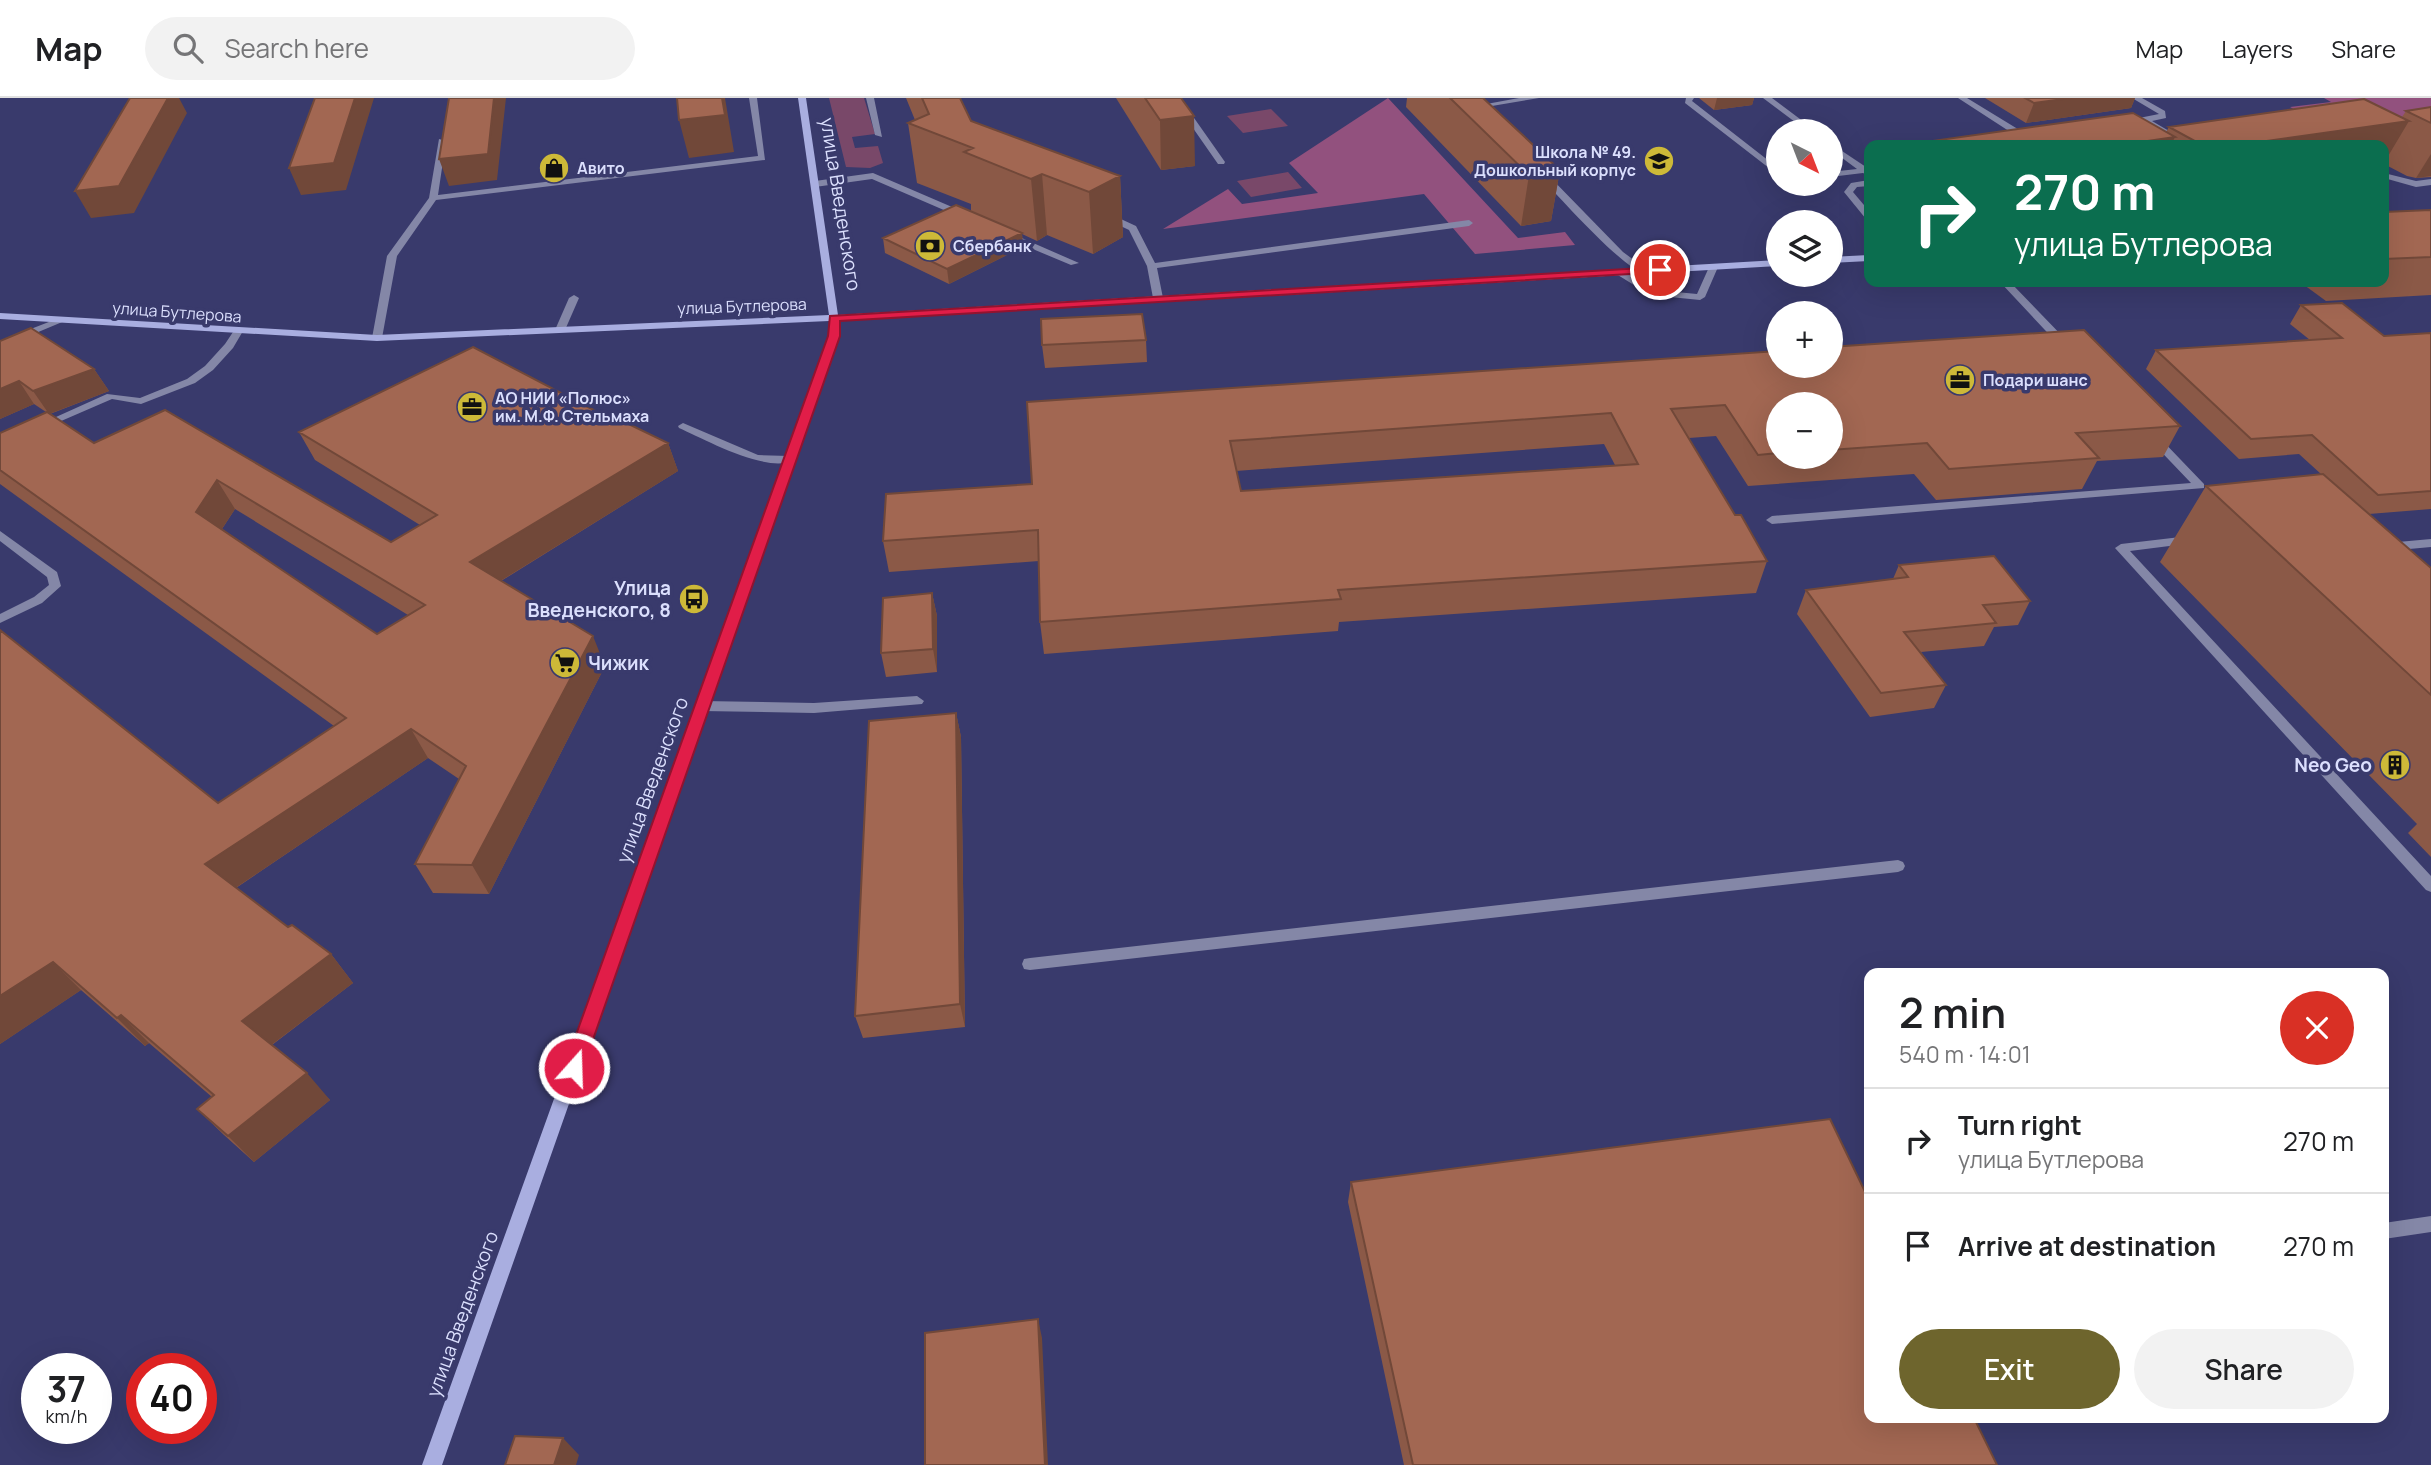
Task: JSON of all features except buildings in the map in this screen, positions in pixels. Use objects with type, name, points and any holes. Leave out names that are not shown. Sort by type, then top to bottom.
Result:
[{"type":"street","name":"улица Введенского","points":[[432,1465],[834,336],[834,318],[802,98]]},
{"type":"street","points":[[1843,259],[1864,258]]},
{"type":"street","name":"улица Бутлерова","points":[[0,316],[377,338],[834,318],[1766,264]]},
{"type":"lane","points":[[433,198],[761,158],[753,98]]},
{"type":"lane","points":[[870,98],[879,135]]},
{"type":"lane","points":[[1176,98],[1221,162]]},
{"type":"lane","points":[[1483,115],[1474,106],[1535,98]]},
{"type":"lane","points":[[1690,98],[1688,101],[1766,163]]},
{"type":"lane","points":[[1767,98],[1796,119]]},
{"type":"lane","points":[[1962,98],[2022,135],[2034,136]]},
{"type":"lane","points":[[2117,124],[2160,118],[2162,113],[2136,98]]},
{"type":"lane","points":[[2145,120],[2180,140]]},
{"type":"lane","points":[[377,338],[392,256],[433,198],[443,136]]},
{"type":"lane","points":[[1843,154],[1864,170]]},
{"type":"lane","points":[[1538,170],[1620,254],[1643,271]]},
{"type":"lane","points":[[1843,174],[1864,172]]},
{"type":"lane","points":[[815,184],[873,176],[977,221]]},
{"type":"lane","points":[[2389,177],[2416,184],[2431,182]]},
{"type":"lane","points":[[1864,184],[1854,186],[1848,192],[1864,211]]},
{"type":"lane","points":[[1098,212],[1133,228],[1152,266],[1158,298]]},
{"type":"lane","points":[[1152,266],[1469,223]]},
{"type":"lane","points":[[1001,232],[1074,263]]},
{"type":"lane","points":[[1618,272],[1653,293],[1700,297],[1713,267]]},
{"type":"lane","points":[[2010,287],[2076,356]]},
{"type":"lane","points":[[560,330],[574,298]]},
{"type":"lane","points":[[0,345],[62,320]]},
{"type":"lane","points":[[24,433],[111,396],[141,401],[191,381],[209,368],[229,346],[238,331]]},
{"type":"lane","points":[[2052,348],[2066,346]]},
{"type":"lane","points":[[683,426],[756,458],[789,458]]},
{"type":"lane","points":[[1772,520],[2200,486],[2143,426]]},
{"type":"lane","points":[[0,535],[54,575],[55,586],[38,600],[0,619]]},
{"type":"lane","points":[[2202,539],[2121,548],[2431,886]]},
{"type":"lane","points":[[2370,548],[2431,543]]},
{"type":"lane","points":[[702,706],[814,708],[917,701]]},
{"type":"lane","points":[[1030,964],[1898,866]]},
{"type":"lane","points":[[2389,1230],[2431,1224]]},
{"type":"shaded area","points":[[829,98],[864,98],[875,134],[852,137],[855,148],[878,146],[883,163],[870,168],[846,167]]},
{"type":"shaded area","points":[[1388,98],[1518,238],[1565,232],[1575,245],[1475,254],[1424,194],[1163,229],[1228,189],[1242,204],[1318,193],[1289,163]]},
{"type":"shaded area","points":[[2324,98],[2431,98],[2431,130],[2301,113],[2290,107],[2331,102]]},
{"type":"shaded area","points":[[1271,109],[1288,126],[1243,133],[1227,116]]},
{"type":"shaded area","points":[[1288,172],[1302,188],[1251,197],[1237,181]]},
{"type":"place","name":"Школа № 49. Дошкольный корпус","points":[[1659,161]]},
{"type":"place","name":"Авито","points":[[554,168]]},
{"type":"place","name":"Сбербанк","points":[[930,246]]},
{"type":"place","name":"Подари шанс","points":[[1960,380]]},
{"type":"place","name":"АО НИИ «Полюс» им. М.Ф. Стельмаха","points":[[472,407]]},
{"type":"place","name":"Улица Введенского, 8","points":[[694,599]]},
{"type":"place","name":"Чижик","points":[[565,663]]},
{"type":"place","name":"Neo Geo","points":[[2395,765]]},
{"type":"route","points":[[574,1068],[798,431],[834,336],[834,318],[1660,270]]}]
